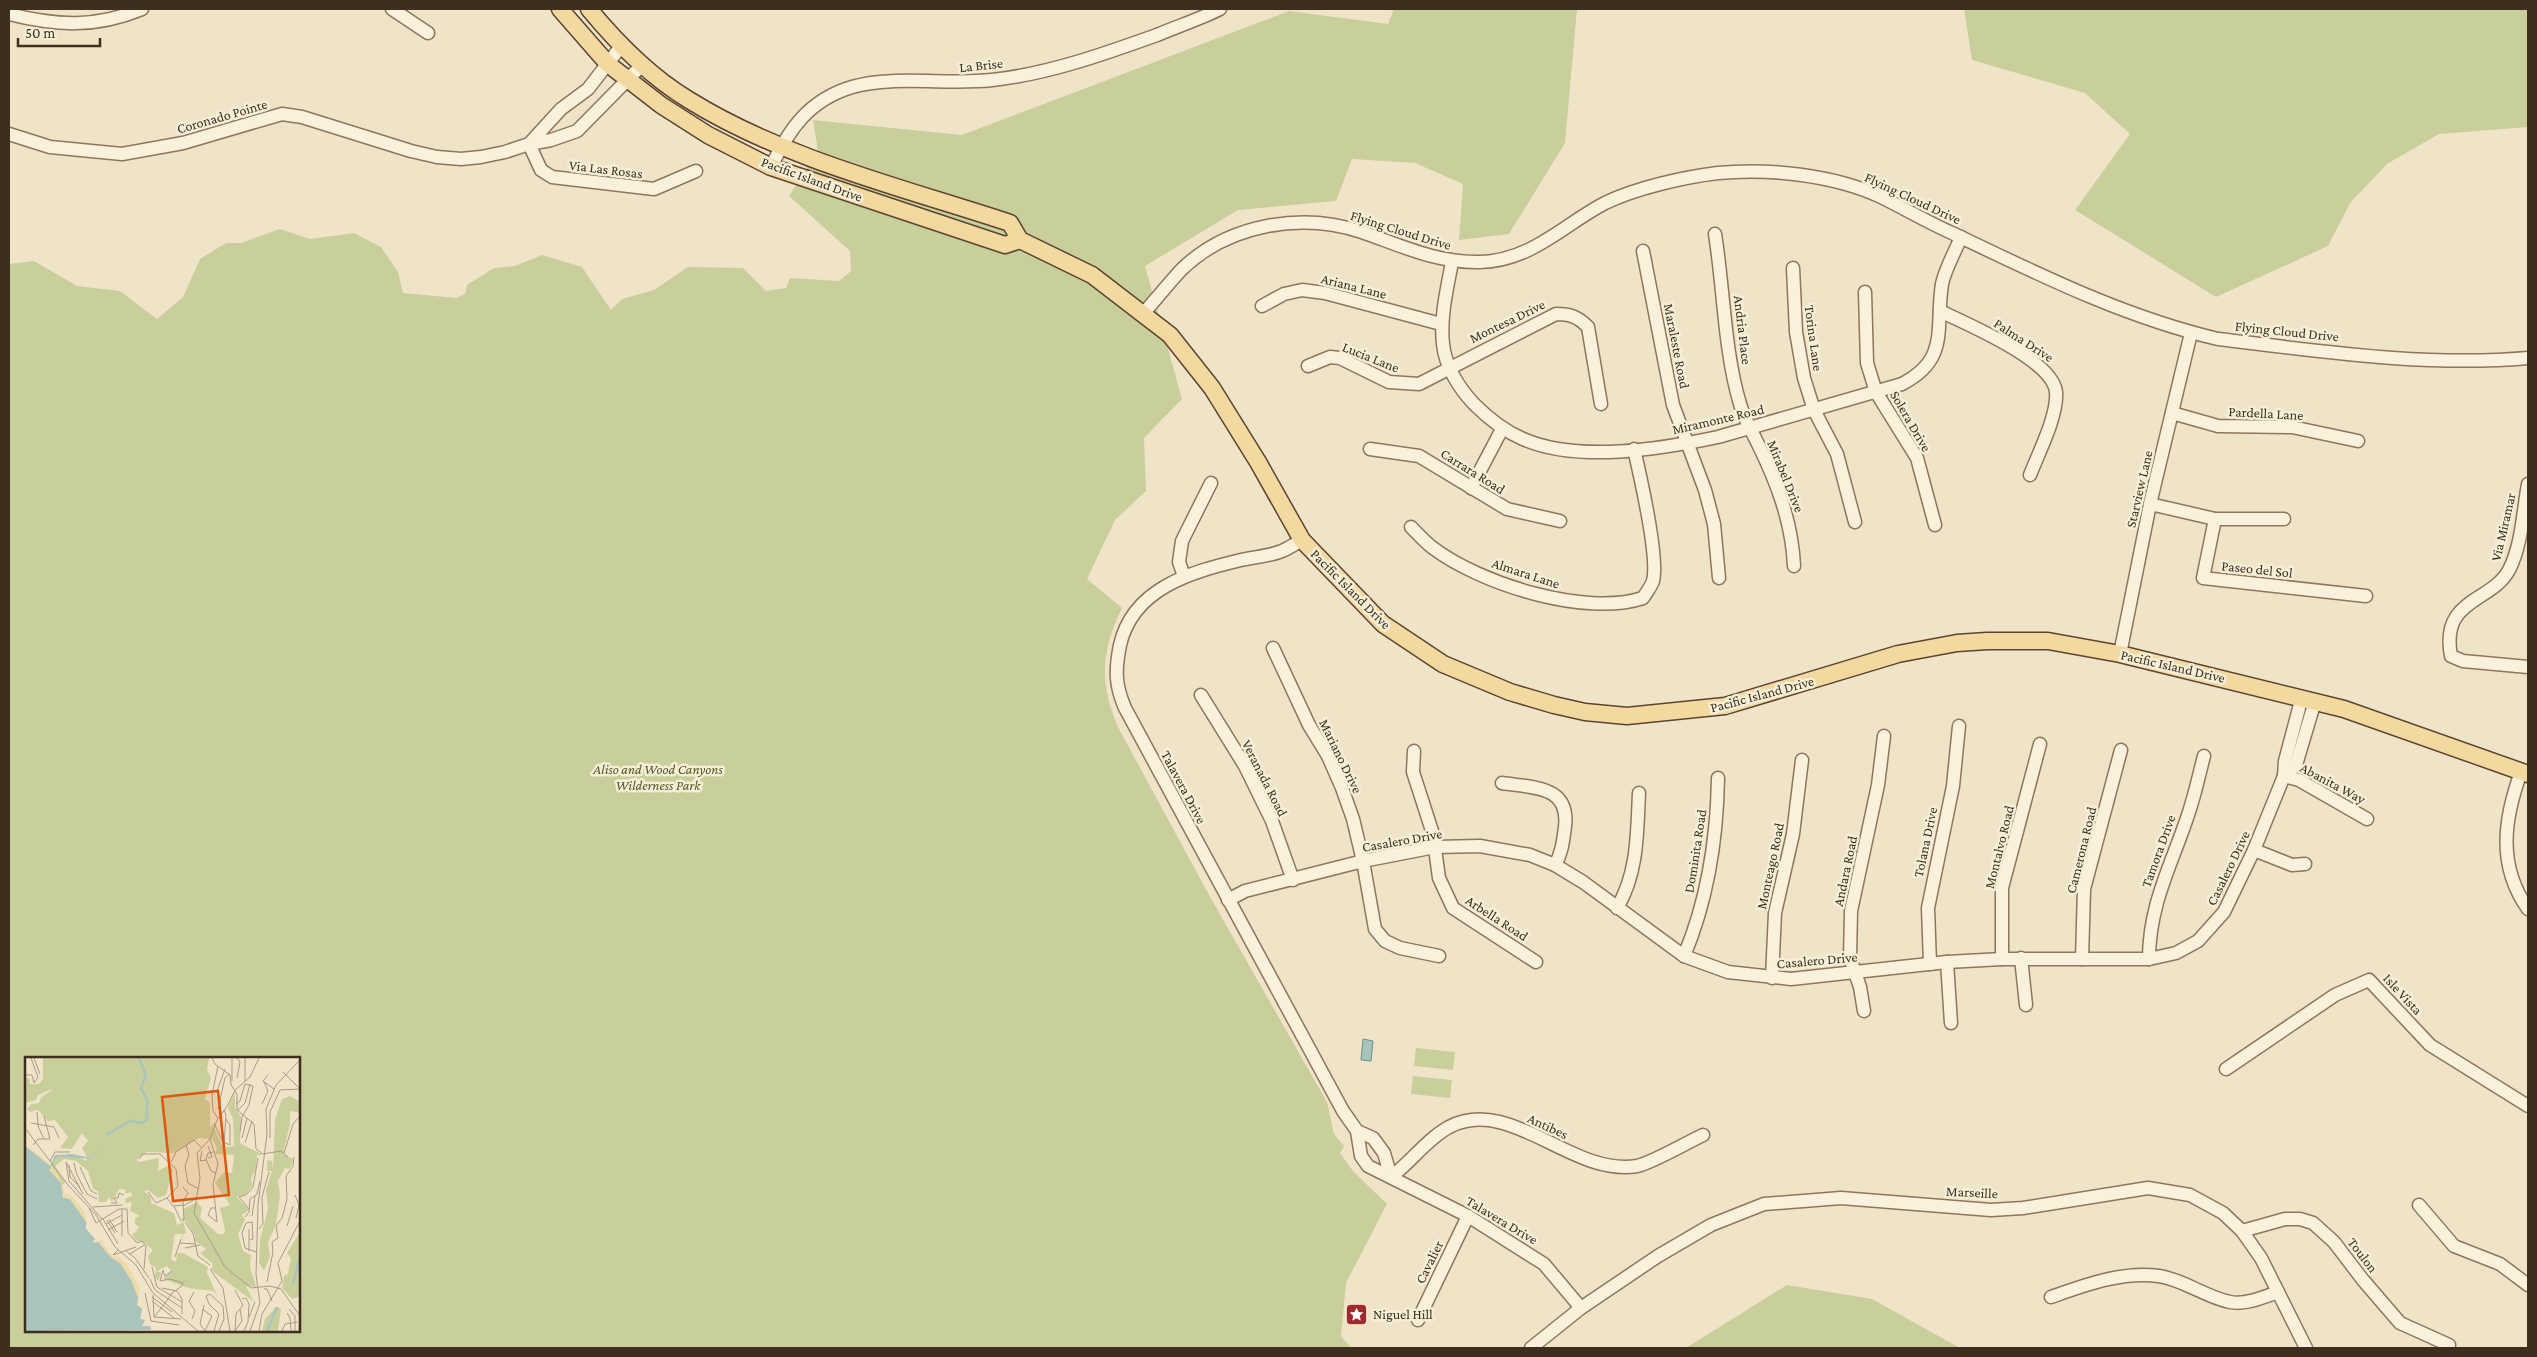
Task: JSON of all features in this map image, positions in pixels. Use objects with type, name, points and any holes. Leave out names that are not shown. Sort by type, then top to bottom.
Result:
[{"type":"main road","name":"Pacific Island Drive","points":[[560,9],[608,64],[661,106],[708,135],[771,167],[1005,245],[1020,240]]},
{"type":"main road","name":"Pacific Island Drive","points":[[589,9],[622,46],[688,100],[744,131],[781,146],[1010,223],[1020,240],[1084,270],[1144,313],[1170,335],[1212,388],[1258,462],[1302,540],[1383,624],[1410,644],[1476,679],[1510,692],[1585,712],[1627,716],[1724,706],[1898,654],[1957,643],[2048,641],[2120,654],[2309,699],[2525,773]]},
{"type":"street","points":[[9,14],[51,23],[86,24],[118,19],[142,9]]},
{"type":"street","points":[[392,9],[428,33]]},
{"type":"street","name":"La Brise","points":[[771,167],[781,146],[801,116],[852,87],[884,83],[994,80],[1033,72],[1122,48],[1220,9]]},
{"type":"street","name":"Coronado Pointe","points":[[529,144],[561,109],[588,89],[622,46]]},
{"type":"street","name":"Coronado Pointe","points":[[9,134],[50,147],[122,154],[182,143],[282,114],[302,116],[411,151],[437,157],[461,159],[481,157],[551,140],[577,131],[643,64]]},
{"type":"street","name":"Via Las Rosas","points":[[529,144],[541,170],[552,177],[654,190],[696,171]]},
{"type":"street","name":"Flying Cloud Drive","points":[[1144,313],[1183,268],[1206,251],[1233,235],[1263,226],[1318,223],[1348,227],[1418,254],[1452,262],[1484,262],[1508,259],[1535,248],[1606,202],[1630,193],[1718,173],[1806,176],[1843,184],[1876,195],[1961,237],[2098,300],[2138,316],[2218,339],[2422,360],[2490,362],[2528,358]]},
{"type":"street","name":"Andria Place","points":[[1715,234],[1732,364],[1740,404],[1748,429]]},
{"type":"street","name":"Miramonte Road","points":[[1452,262],[1441,324],[1443,347],[1449,367],[1467,396],[1502,429],[1544,446],[1596,452],[1689,444],[1876,392],[1902,384],[1918,375],[1930,362],[1938,344],[1943,282],[1961,237]]},
{"type":"street","name":"Maraleste Road","points":[[1643,251],[1673,404],[1706,490],[1714,524],[1720,578]]},
{"type":"street","name":"Torina Lane","points":[[1793,268],[1794,307],[1799,354],[1814,410],[1837,454],[1856,522]]},
{"type":"street","name":"Ariana Lane","points":[[1262,306],[1284,294],[1302,290],[1325,293],[1441,324]]},
{"type":"street","name":"Solera Drive","points":[[1865,292],[1866,364],[1876,392],[1916,458],[1935,525]]},
{"type":"street","name":"Palma Drive","points":[[1940,312],[1988,334],[2036,362],[2050,375],[2056,390],[2055,407],[2030,475]]},
{"type":"street","name":"Montesa Drive","points":[[1449,367],[1556,314],[1569,314],[1580,318],[1588,327],[1601,404]]},
{"type":"street","name":"Starview Lane","points":[[2120,654],[2150,504],[2191,332]]},
{"type":"street","name":"Lucia Lane","points":[[1308,366],[1330,357],[1340,358],[1389,382],[1400,385],[1419,384],[1449,367]]},
{"type":"street","name":"Pardella Lane","points":[[2172,413],[2218,426],[2292,427],[2358,441]]},
{"type":"street","points":[[1471,488],[1502,429]]},
{"type":"street","name":"Mirabel Drive","points":[[1748,429],[1757,442],[1785,506],[1792,539],[1794,566]]},
{"type":"street","name":"Carrara Road","points":[[1370,449],[1419,456],[1507,509],[1560,521]]},
{"type":"street","name":"Almara Lane","points":[[1411,527],[1434,548],[1452,559],[1478,573],[1527,591],[1554,599],[1604,605],[1628,603],[1643,598],[1653,580],[1653,556],[1643,489],[1634,449]]},
{"type":"street","points":[[1184,576],[1179,562],[1182,541],[1212,483]]},
{"type":"street","name":"Via Miramar","points":[[2528,484],[2516,549],[2508,572],[2500,582],[2475,598],[2459,613],[2452,627],[2449,642],[2451,656],[2463,662],[2528,667]]},
{"type":"street","points":[[2150,504],[2215,519],[2284,519]]},
{"type":"street","name":"Paseo del Sol","points":[[2215,519],[2204,578],[2366,596]]},
{"type":"street","name":"Talavera Drive","points":[[1302,540],[1280,552],[1184,576],[1150,594],[1134,613],[1122,638],[1117,661],[1116,688],[1228,900],[1343,1111],[1357,1130],[1372,1138],[1384,1153],[1391,1177]]},
{"type":"street","name":"Mariano Drive","points":[[1273,648],[1309,725],[1328,756],[1342,788],[1353,819],[1363,861],[1375,929],[1386,941],[1400,948],[1438,956]]},
{"type":"street","name":"Veranada Road","points":[[1201,695],[1245,766],[1272,821],[1293,880]]},
{"type":"street","name":"Casalero Drive","points":[[1228,900],[1245,892],[1363,861],[1435,847],[1480,846],[1502,848],[1530,855],[1555,865],[1583,882],[1684,956],[1728,972],[1791,979],[1947,962],[2021,958],[2149,959],[2176,953],[2206,935],[2224,912],[2254,850],[2284,776],[2296,765],[2309,699]]},
{"type":"street","name":"Tolana Drive","points":[[1930,964],[1928,908],[1953,786],[1959,726]]},
{"type":"street","name":"Andara Road","points":[[1864,1012],[1860,987],[1850,958],[1851,911],[1878,784],[1884,736]]},
{"type":"street","name":"Montalvo Road","points":[[2002,959],[2002,888],[2040,744]]},
{"type":"street","name":"Camerona Road","points":[[2082,959],[2084,889],[2110,800],[2121,750]]},
{"type":"street","name":"Arbella Road","points":[[1414,751],[1413,772],[1433,834],[1439,878],[1453,908],[1536,962]]},
{"type":"street","name":"Tamora Drive","points":[[2149,959],[2149,943],[2156,900],[2189,812],[2204,756]]},
{"type":"street","name":"Monteago Road","points":[[1772,978],[1775,913],[1793,834],[1802,760]]},
{"type":"street","points":[[2525,773],[2507,819],[2505,844],[2510,870],[2520,898],[2528,909]]},
{"type":"street","name":"Abanita Way","points":[[2284,776],[2299,780],[2367,819]]},
{"type":"street","name":"Dominita Road","points":[[1684,956],[1708,886],[1717,826],[1718,778]]},
{"type":"street","points":[[1502,783],[1548,791],[1561,800],[1566,814],[1562,853],[1555,865]]},
{"type":"street","points":[[1617,908],[1625,896],[1636,861],[1638,793]]},
{"type":"street","points":[[2254,850],[2292,865],[2305,864]]},
{"type":"street","points":[[2021,958],[2026,1005]]},
{"type":"street","points":[[1947,962],[1951,1023]]},
{"type":"street","name":"Isle Vista","points":[[2226,1069],[2335,995],[2370,980],[2430,1045],[2528,1106]]},
{"type":"street","name":"Antibes","points":[[1391,1177],[1410,1162],[1430,1140],[1449,1127],[1468,1121],[1492,1121],[1513,1126],[1585,1160],[1610,1166],[1638,1166],[1703,1135]]},
{"type":"street","name":"Talavera Drive","points":[[1357,1130],[1360,1151],[1368,1166],[1468,1216],[1544,1264],[1581,1308]]},
{"type":"street","name":"Marseille","points":[[1531,1348],[1581,1308],[1658,1256],[1711,1225],[1764,1204],[1841,1198],[1991,1210],[2023,1208],[2148,1188],[2190,1195],[2223,1213],[2242,1231],[2262,1258],[2306,1348]]},
{"type":"street","points":[[2419,1205],[2454,1246],[2500,1264],[2528,1285]]},
{"type":"street","name":"Cavalier","points":[[1418,1320],[1468,1216]]},
{"type":"street","name":"Toulon","points":[[2242,1231],[2285,1219],[2300,1219],[2313,1223],[2334,1242],[2363,1280],[2400,1323],[2449,1345]]},
{"type":"street","points":[[2051,1297],[2091,1282],[2135,1275],[2181,1280],[2231,1302],[2247,1302],[2278,1292]]},
{"type":"green space","name":"Aliso and Wood Canyons Wilderness Park","points":[[1394,9],[1577,9],[1565,143],[1509,234],[1459,240],[1463,184],[1415,163],[1352,159],[1336,201],[1238,210],[1145,266],[1182,399],[1144,438],[1146,491],[1115,520],[1087,579],[1122,608],[1110,639],[1105,667],[1108,696],[1118,727],[1209,895],[1327,1102],[1334,1134],[1344,1146],[1340,1153],[1353,1171],[1387,1204],[1346,1283],[1341,1336],[1351,1348],[9,1348],[9,264],[34,261],[77,286],[120,291],[157,319],[183,297],[200,259],[226,243],[241,243],[280,229],[310,239],[354,233],[381,247],[398,272],[403,293],[456,298],[465,294],[467,285],[494,268],[515,266],[542,255],[582,267],[611,310],[622,299],[654,290],[688,267],[743,268],[766,291],[786,288],[790,278],[839,281],[851,271],[850,251],[789,196],[818,151],[813,120],[962,135],[1289,11],[1388,24]]},
{"type":"green space","points":[[1964,9],[2528,9],[2528,127],[2439,134],[2387,164],[2350,203],[2328,246],[2216,297],[2075,210],[2130,134],[2085,93],[1972,60]]},
{"type":"green space","points":[[1416,1048],[1455,1052],[1453,1070],[1414,1066]]},
{"type":"green space","points":[[1413,1076],[1452,1080],[1450,1098],[1411,1094]]},
{"type":"green space","points":[[1787,1285],[1872,1299],[1960,1348],[1686,1348]]},
{"type":"water","points":[[1363,1039],[1373,1041],[1371,1061],[1361,1060]]},
{"type":"place","name":"Niguel Hill","points":[[1357,1314]]}]
